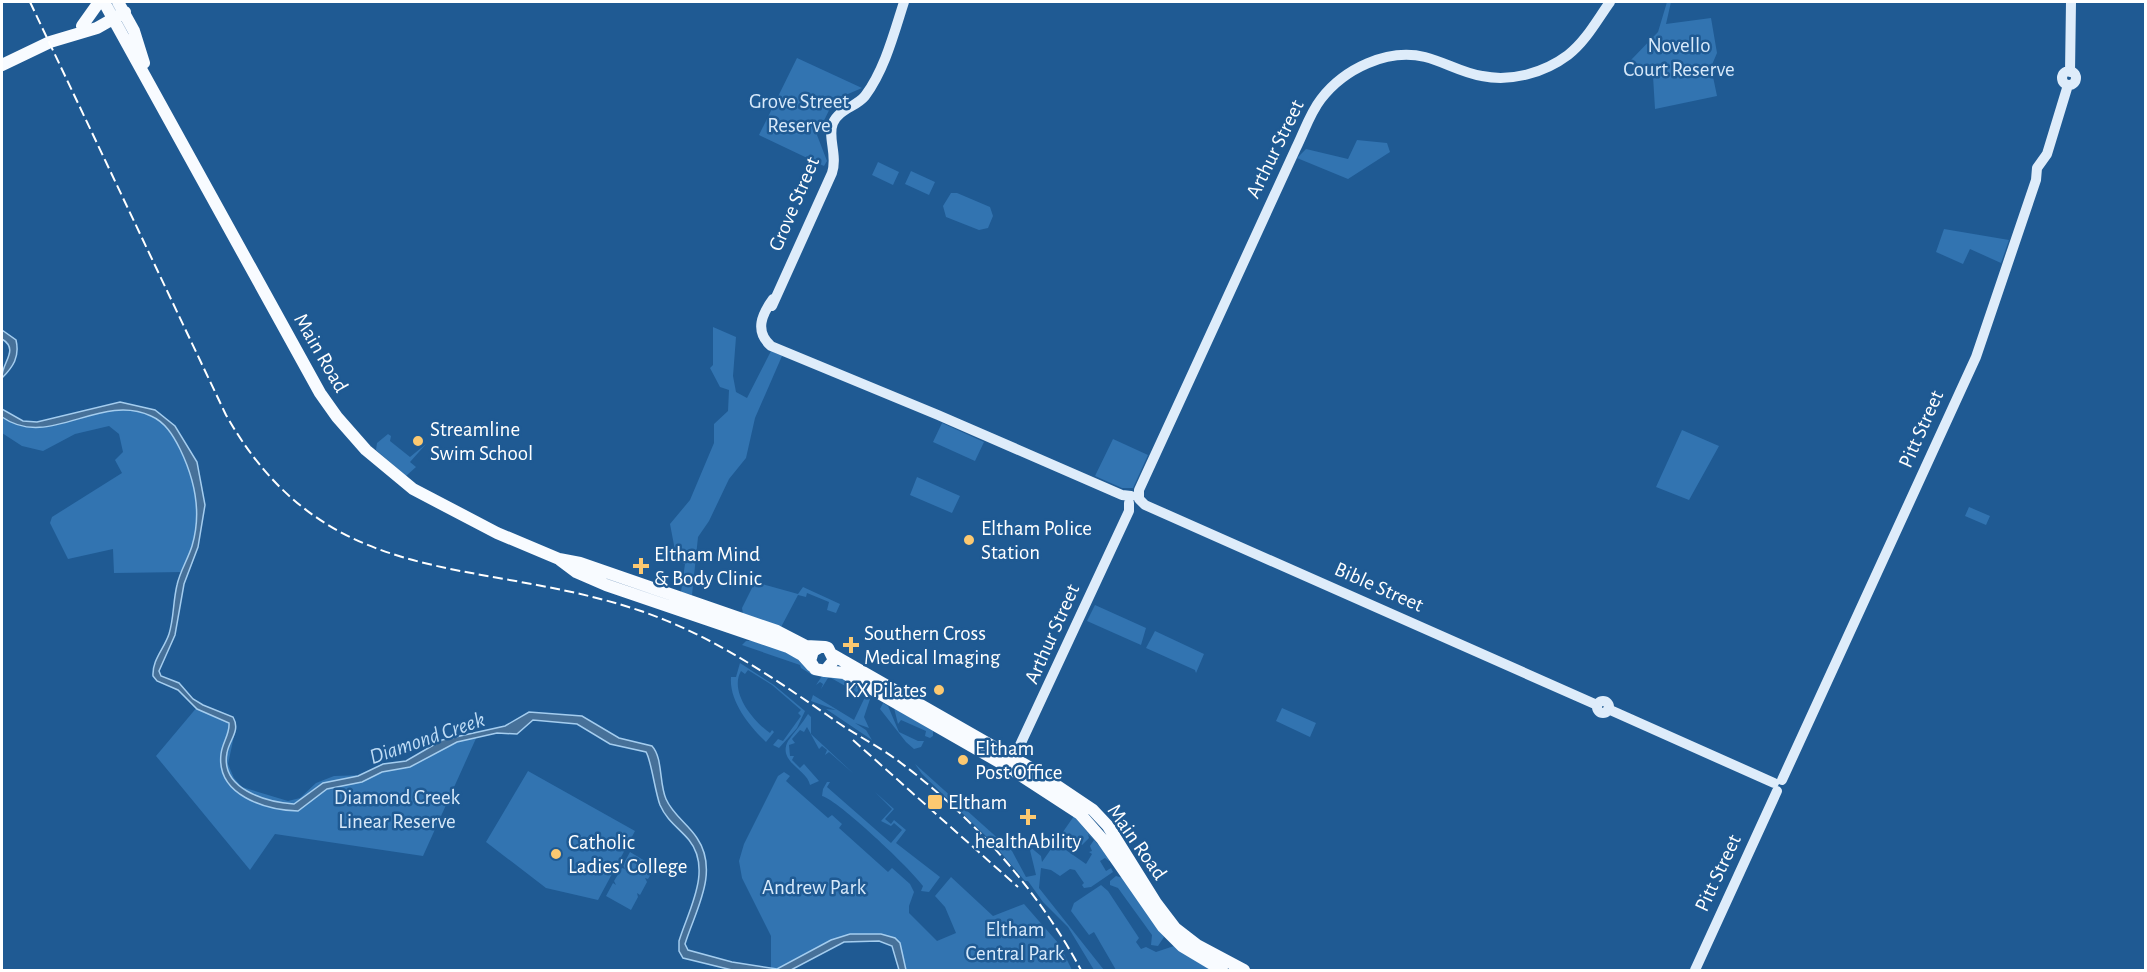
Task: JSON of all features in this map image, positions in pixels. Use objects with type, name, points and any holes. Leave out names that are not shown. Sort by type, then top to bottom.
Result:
[{"type":"main road","points":[[82,26],[99,2]]},
{"type":"main road","points":[[70,34],[109,11],[122,7]]},
{"type":"main road","name":"Main Road","points":[[122,7],[134,31],[146,73]]},
{"type":"main road","points":[[97,27],[109,11]]},
{"type":"main road","name":"Main Road","points":[[109,11],[126,43],[146,73],[292,343],[327,403],[346,428],[393,474],[431,500],[497,533],[559,559],[576,572],[608,580],[739,624],[783,634],[802,644],[819,647]]},
{"type":"main road","points":[[2,65],[70,34],[97,27],[110,31],[126,43]]},
{"type":"main road","name":"Main Road","points":[[739,624],[797,651],[812,666]]},
{"type":"main road","points":[[819,647],[828,648],[833,655],[832,666],[825,671],[812,666],[811,653],[819,647]]},
{"type":"main road","name":"Main Road","points":[[833,655],[1017,764],[1069,807],[1097,823],[1161,911],[1185,936],[1244,970]]},
{"type":"main road","name":"Main Road","points":[[825,671],[844,673],[942,729],[1017,764]]},
{"type":"main road","points":[[882,696],[899,693]]},
{"type":"main road","points":[[931,711],[942,729]]},
{"type":"main road","name":"Main Road","points":[[1097,823],[1150,911],[1170,936],[1222,970]]},
{"type":"main road","points":[[1170,936],[1185,936]]},
{"type":"street","name":"Grove Street","points":[[765,336],[761,320],[832,173],[836,157],[832,125],[837,116],[861,100],[868,91],[885,57],[904,2]]},
{"type":"street","name":"Arthur Street","points":[[1017,764],[1035,711],[1040,706],[1314,109],[1329,90],[1349,72],[1361,66],[1400,56],[1423,57],[1485,77],[1511,77],[1540,71],[1578,46],[1610,2]]},
{"type":"street","name":"Pitt Street","points":[[1695,970],[1982,341],[2037,180],[2037,168],[2047,154],[2068,85],[2063,77],[2070,72],[2071,2]]},
{"type":"street","name":"Bible Street","points":[[765,336],[771,346],[791,352],[851,378],[868,382],[882,391],[1597,705],[1605,701],[1608,709],[1778,785]]},
{"type":"green space","name":"Novello Court Reserve","points":[[1667,2],[1671,2],[1666,24],[1711,18],[1717,53],[1711,67],[1717,96],[1655,109],[1653,76],[1631,60],[1658,32]]},
{"type":"green space","name":"Grove Street Reserve","points":[[797,58],[862,88],[834,100],[817,135],[827,161],[824,166],[759,135]]},
{"type":"green space","points":[[1357,140],[1387,143],[1390,152],[1348,179],[1297,158],[1306,149],[1348,159]]},
{"type":"green space","points":[[878,162],[899,172],[893,185],[872,175]]},
{"type":"green space","points":[[911,171],[935,182],[929,195],[905,184]]},
{"type":"green space","points":[[951,193],[957,193],[990,207],[993,216],[988,228],[979,230],[946,217],[943,206]]},
{"type":"green space","points":[[1944,229],[2009,240],[2001,263],[1970,249],[1963,264],[1936,252]]},
{"type":"green space","points":[[713,327],[736,337],[733,376],[736,392],[747,398],[771,351],[782,356],[755,418],[746,458],[729,479],[709,521],[698,537],[692,595],[681,592],[685,564],[677,561],[670,524],[690,500],[714,443],[714,424],[728,411],[729,390],[720,387],[710,368],[713,365]]},
{"type":"green space","points":[[138,407],[166,421],[191,460],[202,513],[184,572],[114,573],[113,549],[68,559],[50,523],[52,517],[122,473],[115,460],[123,452],[119,434],[109,426],[75,434],[43,451],[22,446],[2,433],[2,413],[24,426],[96,409]]},
{"type":"green space","points":[[942,423],[984,442],[975,461],[933,442]]},
{"type":"green space","points":[[1682,430],[1719,446],[1689,500],[1656,487]]},
{"type":"green space","points":[[388,434],[391,436],[390,441],[410,457],[426,444],[410,462],[416,467],[406,476],[376,450],[377,443]]},
{"type":"green space","points":[[1113,439],[1148,455],[1133,488],[1122,488],[1095,476]]},
{"type":"green space","points":[[917,477],[960,496],[952,513],[910,495]]},
{"type":"green space","points":[[1969,507],[1990,516],[1986,525],[1965,516]]},
{"type":"green space","points":[[755,582],[798,594],[803,587],[840,604],[836,613],[827,610],[829,602],[807,593],[806,597],[798,595],[780,629],[743,614],[742,608]]},
{"type":"green space","points":[[1095,605],[1146,628],[1141,645],[1087,621]]},
{"type":"green space","points":[[1155,631],[1204,654],[1196,673],[1195,670],[1146,648]]},
{"type":"green space","points":[[746,641],[791,653],[814,676],[800,665],[742,645]]},
{"type":"green space","points":[[740,663],[774,685],[805,711],[797,728],[779,748],[773,745],[778,739],[783,741],[801,716],[798,713],[801,710],[772,685],[748,670],[745,674],[741,671],[738,679],[740,697],[750,714],[763,728],[770,733],[772,730],[774,732],[766,742],[741,713],[733,695],[731,677],[736,677]]},
{"type":"green space","points":[[838,675],[871,696],[864,717],[869,728],[855,723],[866,730],[872,740],[826,709],[836,710],[811,701],[813,695],[854,720],[865,697],[831,678],[828,678],[821,689],[823,684],[820,682],[816,685],[822,676]]},
{"type":"green space","points":[[883,703],[888,706],[899,732],[918,741],[924,741],[921,747],[914,749],[906,742],[880,709]]},
{"type":"green space","name":"Diamond Creek Linear Reserve","points":[[198,706],[221,712],[236,727],[228,764],[234,778],[242,787],[288,801],[300,798],[316,783],[334,776],[365,775],[404,765],[428,750],[478,734],[423,856],[275,834],[250,870],[156,756]]},
{"type":"green space","points":[[894,708],[933,731],[933,736],[930,738],[925,736],[926,731],[901,720],[898,724]]},
{"type":"green space","points":[[1282,708],[1316,723],[1310,737],[1276,721]]},
{"type":"green space","points":[[808,714],[811,717],[811,734],[854,774],[829,752],[825,755],[827,750],[822,746],[819,749],[807,727],[804,732],[800,730],[792,739],[795,743],[789,745],[790,756],[794,756],[792,760],[800,768],[804,764],[819,781],[810,785],[804,774],[789,760],[786,754],[788,741]]},
{"type":"green space","points":[[915,764],[1012,851],[1026,877],[1036,875],[1029,846],[1041,856],[1042,862],[1074,816],[1111,860],[1105,858],[1100,861],[1106,871],[1111,868],[1113,872],[1091,887],[1084,888],[1082,885],[1084,883],[1075,870],[1070,869],[1060,876],[1051,870],[1041,868],[1039,888],[1104,970],[1094,970],[1068,927],[1043,902],[1028,881],[1025,881],[991,841],[922,774]],"holes":[[[1088,834],[1094,840],[1090,846],[1092,851],[1089,852],[1092,854],[1086,864],[1063,848],[1070,836],[1082,845],[1089,838]]]},
{"type":"green space","points":[[528,771],[635,831],[598,900],[546,888],[486,842]]},
{"type":"green space","name":"Andrew Park","points":[[784,772],[790,776],[786,781],[828,818],[832,815],[842,824],[839,828],[888,872],[892,868],[910,884],[914,892],[909,913],[937,941],[956,933],[945,907],[935,896],[951,877],[993,916],[1024,904],[1059,944],[1072,970],[903,970],[893,942],[853,938],[781,970],[771,970],[771,936],[742,878],[739,861],[744,844],[778,776]]},
{"type":"green space","points":[[827,782],[830,782],[827,787],[891,843],[902,830],[894,823],[891,826],[881,821],[892,809],[875,792],[894,809],[885,819],[891,824],[894,820],[906,830],[896,843],[940,877],[929,892],[921,891],[923,886],[916,877],[874,836],[843,809],[822,796]]},
{"type":"green space","points":[[630,852],[655,867],[648,879],[645,878],[647,882],[640,895],[637,893],[638,897],[631,910],[606,896],[613,883],[616,885],[614,881],[622,868],[625,869],[623,865]]},
{"type":"green space","points":[[1116,876],[1123,878],[1164,937],[1158,946],[1151,945],[1152,935],[1118,888],[1110,885],[1110,881]]},
{"type":"green space","points":[[1101,885],[1108,891],[1139,938],[1136,942],[1141,949],[1146,947],[1156,952],[1174,946],[1211,970],[1116,970],[1094,932],[1089,935],[1071,911],[1074,903]]},
{"type":"shaded area","points":[[2,330],[16,340],[17,352],[12,366],[2,378],[10,352],[7,343],[2,339]]},
{"type":"shaded area","points":[[120,402],[155,410],[175,426],[197,462],[205,505],[198,547],[184,584],[175,635],[159,671],[161,676],[179,683],[193,699],[233,717],[236,727],[228,748],[227,765],[231,776],[247,791],[271,800],[294,804],[323,783],[358,776],[383,764],[406,761],[442,740],[505,726],[529,712],[582,716],[619,738],[652,746],[658,757],[666,799],[697,838],[703,851],[706,878],[685,944],[688,950],[732,962],[777,969],[831,940],[850,934],[881,934],[895,938],[900,943],[906,970],[899,970],[892,946],[879,941],[844,942],[791,970],[732,970],[683,958],[679,951],[679,941],[699,877],[696,852],[660,805],[646,752],[610,744],[577,724],[533,720],[517,734],[497,733],[457,742],[410,767],[382,772],[362,782],[327,789],[298,811],[271,807],[245,798],[226,780],[222,768],[221,754],[229,723],[197,709],[178,690],[157,681],[153,676],[156,660],[169,634],[177,585],[195,534],[197,509],[193,485],[190,473],[174,439],[164,425],[156,419],[132,411],[94,414],[56,425],[38,427],[20,425],[2,417],[2,409],[23,421],[37,422]]},
{"type":"railway","points":[[30,2],[226,415],[266,473],[311,513],[358,541],[410,559],[464,572],[580,594],[641,611],[691,632],[739,657],[893,757],[954,807],[1002,857],[1024,884],[1064,940],[1081,970]]},
{"type":"railway","points":[[853,740],[1018,887]]},
{"type":"place","name":"Streamline Swim School","points":[[418,441]]},
{"type":"place","name":"Eltham Police Station","points":[[969,540]]},
{"type":"place","name":"Eltham Mind & Body Clinic","points":[[641,566]]},
{"type":"place","name":"Southern Cross Medical Imaging","points":[[851,645]]},
{"type":"place","name":"KX Pilates","points":[[939,690]]},
{"type":"place","name":"Eltham Post Office","points":[[963,760]]},
{"type":"place","name":"Eltham","points":[[935,802]]},
{"type":"place","name":"healthAbility","points":[[1028,817]]},
{"type":"place","name":"Catholic Ladies' College","points":[[556,854]]},
{"type":"water label","name":"Diamond Creek","points":[[427,738]]},
{"type":"park label","name":"Eltham Central Park","points":[[1015,941]]}]
